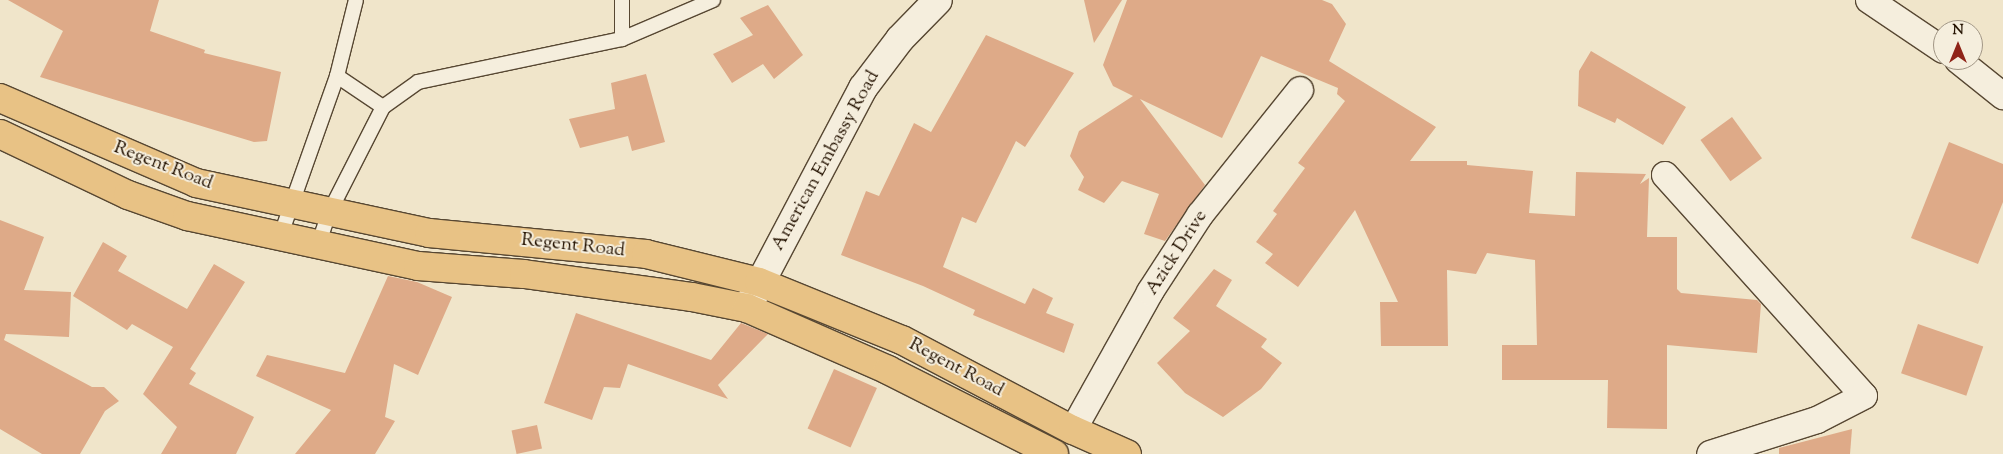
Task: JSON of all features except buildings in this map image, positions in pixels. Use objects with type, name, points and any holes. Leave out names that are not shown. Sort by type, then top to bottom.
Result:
[{"type":"main road","name":"Regent Road","points":[[0,98],[196,183],[290,205],[429,233],[646,254],[759,282],[902,340],[1073,430],[1127,454]]},
{"type":"main road","name":"Regent Road","points":[[0,134],[128,194],[187,216],[418,266],[524,274],[692,297],[747,308],[888,370],[1054,454]]},
{"type":"street","name":"American Embassy Road","points":[[747,308],[759,282],[863,88],[900,39],[938,0]]},
{"type":"street","points":[[1869,0],[1933,43]]},
{"type":"street","points":[[1970,70],[2003,96]]},
{"type":"street","name":"Azick Drive","points":[[1073,430],[1150,292],[1200,215],[1300,90]]},
{"type":"street","points":[[1665,175],[1864,396],[1817,420],[1710,454]]},
{"type":"lane","points":[[280,237],[337,76],[356,0]]},
{"type":"lane","points":[[622,0],[622,39]]},
{"type":"lane","points":[[318,245],[329,212],[383,107],[418,82],[622,39],[713,0]]},
{"type":"lane","points":[[337,76],[383,107]]}]
